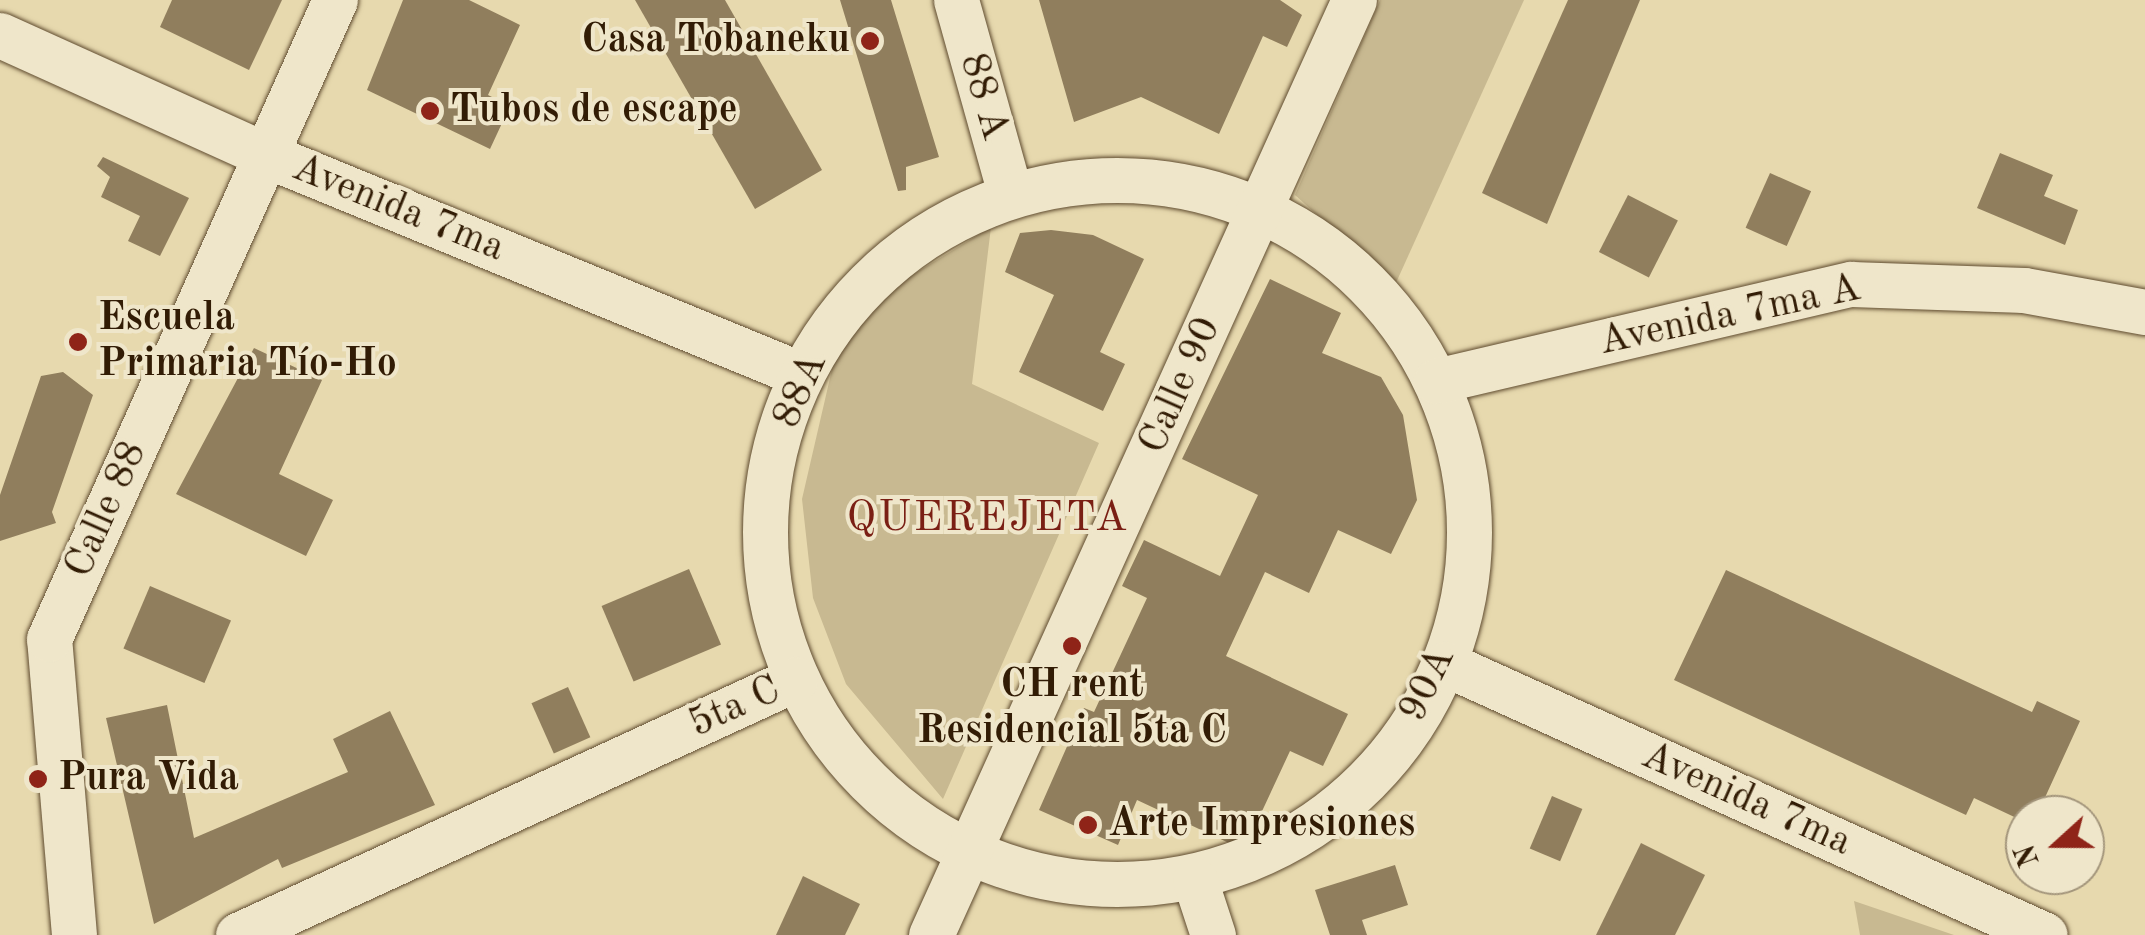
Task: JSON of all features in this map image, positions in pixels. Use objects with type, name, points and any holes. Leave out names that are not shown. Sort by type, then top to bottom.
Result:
[{"type":"street","name":"Calle 88","points":[[74,935],[49,639],[335,0]]},
{"type":"street","name":"88 A","points":[[956,0],[1010,194]]},
{"type":"street","name":"Calle 90","points":[[931,935],[1354,0]]},
{"type":"street","name":"Avenida 7ma","points":[[0,36],[266,155],[800,374]]},
{"type":"street","name":"88A","points":[[795,679],[766,578],[768,491],[800,374],[852,296],[910,246],[1010,194],[1094,178],[1146,181],[1261,209]]},
{"type":"street","name":"90A","points":[[1195,880],[1301,836],[1388,762],[1446,664],[1468,570],[1466,492],[1436,381],[1392,310],[1332,252],[1261,209]]},
{"type":"street","name":"Avenida 7ma A","points":[[1436,381],[1851,284],[2024,290],[2145,312]]},
{"type":"street","name":"Avenida 7ma","points":[[1446,664],[2045,935]]},
{"type":"street","name":"5ta C","points":[[238,935],[795,679],[838,751],[898,811],[969,856],[1080,886],[1195,880]]},
{"type":"street","points":[[1195,880],[1214,935]]},
{"type":"shaded area","points":[[1380,0],[1524,0],[1395,285],[1295,195]]},
{"type":"shaded area","points":[[991,227],[972,384],[1099,443],[943,799],[846,684],[813,598],[802,499],[836,352],[896,285]]},
{"type":"shaded area","points":[[1854,901],[1954,935],[1860,935]]},
{"type":"building","points":[[172,0],[282,0],[249,70],[160,27]]},
{"type":"building","points":[[403,0],[469,0],[520,25],[488,95],[510,106],[490,149],[367,90]]},
{"type":"building","points":[[635,0],[725,0],[822,170],[755,209]]},
{"type":"building","points":[[840,0],[891,0],[939,157],[906,167],[906,190],[898,191]]},
{"type":"building","points":[[1039,0],[1280,0],[1302,15],[1287,47],[1263,36],[1219,134],[1141,97],[1074,122]]},
{"type":"building","points":[[1568,0],[1640,0],[1547,224],[1482,193]]},
{"type":"building","points":[[2000,153],[2053,175],[2044,196],[2078,210],[2065,245],[1977,208]]},
{"type":"building","points":[[103,157],[189,198],[160,256],[128,241],[140,216],[101,197],[110,177],[97,166]]},
{"type":"building","points":[[1770,173],[1811,191],[1787,246],[1746,228]]},
{"type":"building","points":[[1628,195],[1678,220],[1649,277],[1599,252]]},
{"type":"building","points":[[1051,230],[1093,235],[1144,259],[1100,352],[1125,364],[1103,411],[1019,372],[1054,295],[1005,272],[1020,233]]},
{"type":"building","points":[[1270,279],[1341,313],[1322,353],[1381,377],[1403,415],[1417,500],[1391,554],[1338,530],[1309,593],[1265,572],[1226,656],[1348,714],[1323,766],[1290,751],[1244,850],[1137,800],[1118,845],[1039,810],[1084,708],[1094,712],[1147,598],[1122,586],[1144,540],[1220,576],[1258,495],[1182,459]]},
{"type":"building","points":[[254,348],[322,380],[279,474],[333,500],[306,556],[176,494]]},
{"type":"building","points":[[63,372],[93,395],[52,512],[56,523],[0,541],[0,495],[41,376]]},
{"type":"building","points":[[689,569],[721,644],[634,682],[602,606]]},
{"type":"building","points":[[1726,570],[2032,712],[2037,701],[2080,721],[2046,795],[2005,795],[2005,813],[1974,798],[1966,815],[1674,680]]},
{"type":"building","points":[[150,586],[231,620],[204,683],[123,649]]},
{"type":"building","points":[[568,687],[590,737],[554,754],[531,703]]},
{"type":"building","points":[[167,705],[194,838],[348,772],[333,739],[390,711],[435,805],[282,868],[278,859],[154,924],[106,718]]},
{"type":"building","points":[[1552,796],[1582,809],[1560,861],[1530,848]]},
{"type":"building","points":[[1641,843],[1705,875],[1675,935],[1596,935]]},
{"type":"building","points":[[1395,865],[1408,905],[1362,920],[1367,935],[1330,935],[1315,890]]},
{"type":"building","points":[[803,876],[860,904],[845,935],[776,935]]},
{"type":"place","name":"Casa Tobaneku","points":[[870,41]]},
{"type":"place","name":"Tubos de escape","points":[[430,111]]},
{"type":"place","name":"Escuela Primaria Tío-Ho","points":[[78,342]]},
{"type":"place","name":"CH rent Residencial 5ta C","points":[[1072,646]]},
{"type":"place","name":"Pura Vida","points":[[38,779]]},
{"type":"place","name":"Arte Impresiones","points":[[1088,825]]},
{"type":"district","name":"QUEREJETA","points":[[988,519]]}]
